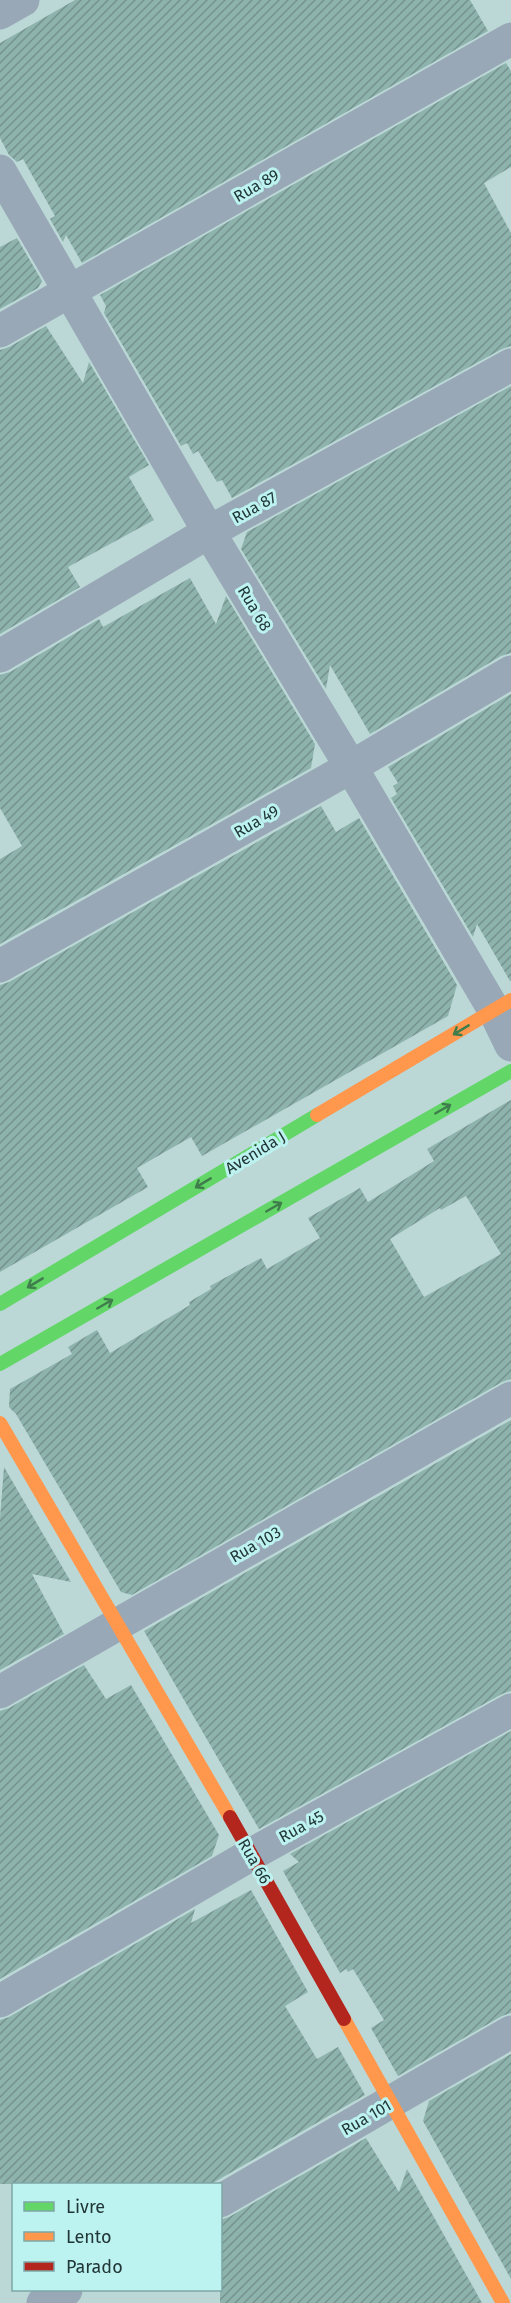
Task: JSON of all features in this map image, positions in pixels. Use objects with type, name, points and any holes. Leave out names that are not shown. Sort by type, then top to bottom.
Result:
[{"type":"street","points":[[0,13],[23,0]]},
{"type":"street","name":"Rua 89","points":[[0,331],[511,39]]},
{"type":"street","name":"Rua 68","points":[[0,171],[209,532],[351,767],[502,1005],[511,1045]]},
{"type":"street","name":"Rua 87","points":[[0,657],[209,532],[511,365]]},
{"type":"street","name":"Rua 49","points":[[0,966],[351,767],[511,672]]},
{"type":"street","name":"Avenida J","points":[[0,1304],[502,1005]]},
{"type":"street","points":[[0,1364],[511,1071]]},
{"type":"street","name":"Rua 103","points":[[0,1692],[511,1398]]},
{"type":"street","name":"Rua 66","points":[[0,1423],[252,1854],[503,2303]]},
{"type":"street","name":"Rua 45","points":[[0,2001],[252,1854],[511,1710]]},
{"type":"street","name":"Rua 101","points":[[222,2199],[511,2032]]},
{"type":"street","points":[[42,2303],[63,2291]]},
{"type":"building","points":[[75,0],[470,0],[488,31],[82,263],[66,235],[63,242],[50,219],[55,216],[23,159],[17,162],[9,155],[0,138],[0,43]]},
{"type":"building","points":[[506,63],[511,71],[511,167],[484,183],[511,233],[511,346],[232,498],[222,480],[217,482],[198,451],[193,454],[187,443],[181,446],[104,313],[106,306],[100,295]]},
{"type":"building","points":[[17,238],[42,281],[38,288],[0,309],[0,247]]},
{"type":"building","points":[[46,326],[83,383],[89,362],[149,465],[129,477],[154,520],[68,567],[80,587],[0,634],[0,350]]},
{"type":"building","points":[[511,386],[511,653],[501,656],[370,734],[330,665],[326,689],[241,549],[247,532]]},
{"type":"building","points":[[190,578],[216,624],[226,596],[315,744],[311,768],[0,944],[0,859],[22,846],[0,808],[0,675],[10,672],[99,619],[103,627]]},
{"type":"building","points":[[511,694],[510,981],[477,924],[473,937],[391,798],[397,794],[393,786],[398,783],[388,767]]},
{"type":"building","points":[[321,806],[336,832],[359,818],[457,985],[448,1016],[202,1156],[191,1137],[137,1168],[148,1187],[0,1272],[0,985]]},
{"type":"building","points":[[511,1100],[511,1379],[502,1382],[132,1595],[121,1592],[16,1414],[9,1407],[10,1389],[72,1354],[68,1347],[97,1330],[110,1353],[190,1305],[189,1302],[211,1289],[210,1286],[261,1258],[267,1269],[320,1238],[308,1218],[360,1188],[368,1202],[434,1161],[427,1149]],"holes":[[[466,1196],[501,1254],[424,1297],[390,1239],[440,1208],[441,1210]]]},
{"type":"building","points":[[511,1420],[511,1691],[259,1829],[144,1631]]},
{"type":"building","points":[[4,1467],[71,1582],[32,1574],[64,1634],[0,1670],[0,1518]]},
{"type":"building","points":[[84,1665],[106,1699],[131,1685],[219,1835],[212,1856],[0,1979],[0,1711]]},
{"type":"building","points":[[511,1731],[511,2013],[398,2076],[371,2028],[384,2020],[353,1969],[348,1972],[346,1969],[340,1973],[283,1871],[299,1862],[290,1854]]},
{"type":"building","points":[[251,1890],[308,1992],[285,2006],[317,2059],[338,2047],[365,2095],[213,2183],[0,2184],[0,2020],[9,2017],[195,1909],[191,1923]]},
{"type":"building","points":[[511,2054],[511,2279],[423,2121],[429,2101]]},
{"type":"building","points":[[366,2138],[399,2192],[407,2169],[482,2303],[220,2303],[222,2219]]},
{"type":"traffic: fast","points":[[0,1364],[511,1071]]},
{"type":"traffic: fast","points":[[0,1304],[317,1115]]},
{"type":"traffic: slow","points":[[317,1115],[511,1000]]},
{"type":"traffic: slow","points":[[0,1423],[230,1817]]},
{"type":"traffic: slow","points":[[344,2019],[503,2303]]},
{"type":"traffic: jam","points":[[230,1817],[344,2019]]}]
